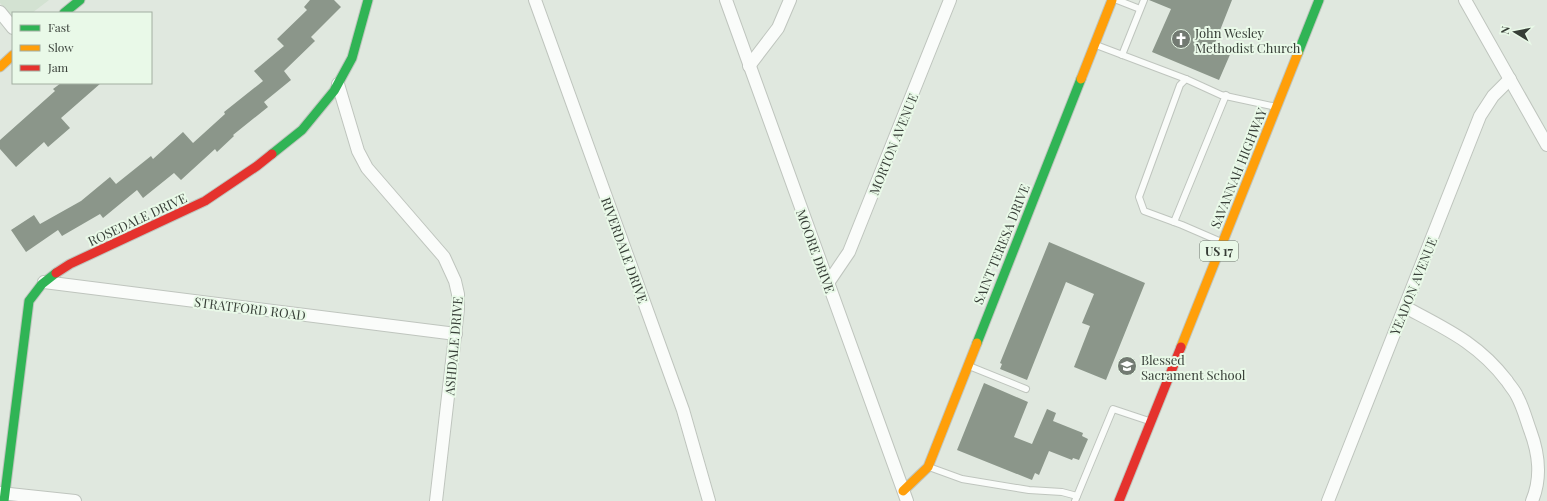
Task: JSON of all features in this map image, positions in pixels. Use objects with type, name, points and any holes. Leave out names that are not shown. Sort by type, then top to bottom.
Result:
[{"type":"main road","points":[[65,12],[80,0]]},
{"type":"main road","name":"ROSEDALE DRIVE","points":[[3,496],[29,301],[38,288],[53,275],[70,264],[212,197],[257,166],[302,130],[334,92],[352,58],[368,0]]},
{"type":"main road","name":"SAINT TERESA DRIVE","points":[[905,496],[928,467],[1112,0]]},
{"type":"main road","name":"SAVANNAH HIGHWAY","points":[[1119,501],[1319,0]]},
{"type":"main road","points":[[0,67],[12,56]]},
{"type":"street","name":"RIVERDALE DRIVE","points":[[534,0],[683,410],[710,501]]},
{"type":"street","name":"MOORE DRIVE","points":[[726,0],[905,496]]},
{"type":"street","points":[[749,66],[778,28],[790,0]]},
{"type":"street","name":"MORTON AVENUE","points":[[828,283],[849,252],[950,0]]},
{"type":"street","points":[[1465,0],[1547,144]]},
{"type":"street","points":[[0,12],[12,27]]},
{"type":"street","name":"YEADON AVENUE","points":[[1328,501],[1480,116],[1493,96],[1510,79]]},
{"type":"street","name":"ASHDALE DRIVE","points":[[338,84],[358,151],[367,168],[444,257],[455,281],[458,294],[456,334],[436,501]]},
{"type":"street","name":"STRATFORD ROAD","points":[[44,282],[456,334]]},
{"type":"street","points":[[1405,307],[1453,332],[1471,344],[1494,365],[1517,396],[1536,448],[1539,469],[1537,490],[1532,501]]},
{"type":"street","points":[[3,496],[75,501]]},
{"type":"lane","points":[[1117,0],[1140,9]]},
{"type":"lane","points":[[1122,55],[1144,0]]},
{"type":"lane","points":[[1094,44],[1226,96],[1276,107]]},
{"type":"lane","points":[[1186,79],[1180,85],[1139,198],[1144,211],[1222,242]]},
{"type":"lane","points":[[1174,222],[1226,96]]},
{"type":"lane","points":[[967,366],[1026,389]]},
{"type":"lane","points":[[928,467],[962,479],[1029,490],[1062,492],[1076,499],[1113,409],[1151,422]]},
{"type":"shaded area","points":[[0,0],[49,0],[33,12],[12,12],[12,18],[0,3]]},
{"type":"building","points":[[310,0],[334,0],[341,7],[311,37],[315,41],[284,71],[291,80],[264,102],[268,107],[233,135],[234,136],[217,152],[215,149],[181,180],[174,173],[143,198],[137,190],[103,218],[100,214],[62,236],[58,230],[26,252],[11,230],[34,215],[40,224],[81,201],[110,177],[116,184],[151,156],[153,159],[183,132],[193,143],[225,114],[224,112],[263,81],[254,71],[284,46],[277,39],[307,10],[304,7]]},
{"type":"building","name":"John Wesley Methodist Church","points":[[1149,0],[1232,0],[1215,43],[1232,50],[1219,80],[1152,52],[1171,9]]},
{"type":"building","points":[[60,84],[100,84],[61,118],[70,128],[48,147],[44,142],[16,167],[0,149],[0,140],[55,91],[53,89]]},
{"type":"building","points":[[1049,242],[1145,283],[1106,380],[1074,367],[1090,326],[1082,323],[1094,294],[1066,282],[1027,380],[1000,369],[1002,364],[1000,363]]},
{"type":"building","points":[[984,383],[1028,402],[1014,437],[1032,444],[1047,409],[1056,413],[1053,421],[1083,433],[1082,436],[1088,439],[1079,460],[1073,458],[1072,460],[1049,451],[1039,475],[1035,473],[1032,480],[957,450]]},
{"type":"traffic: fast","points":[[65,12],[80,0]]},
{"type":"traffic: fast","points":[[272,154],[302,130],[334,91],[352,58],[368,0]]},
{"type":"traffic: fast","points":[[1298,53],[1319,0]]},
{"type":"traffic: fast","points":[[977,343],[1081,79]]},
{"type":"traffic: fast","points":[[4,501],[29,301],[42,284],[56,273]]},
{"type":"traffic: slow","points":[[1081,79],[1112,0]]},
{"type":"traffic: slow","points":[[1181,347],[1298,53]]},
{"type":"traffic: slow","points":[[0,67],[12,56]]},
{"type":"traffic: slow","points":[[903,491],[928,467],[977,343]]},
{"type":"traffic: jam","points":[[56,273],[70,264],[205,201],[257,166],[272,154]]},
{"type":"traffic: jam","points":[[1119,501],[1181,347]]},
{"type":"place","name":"John Wesley Methodist Church","points":[[1181,39]]},
{"type":"place","name":"Blessed Sacrament School","points":[[1127,366]]}]
